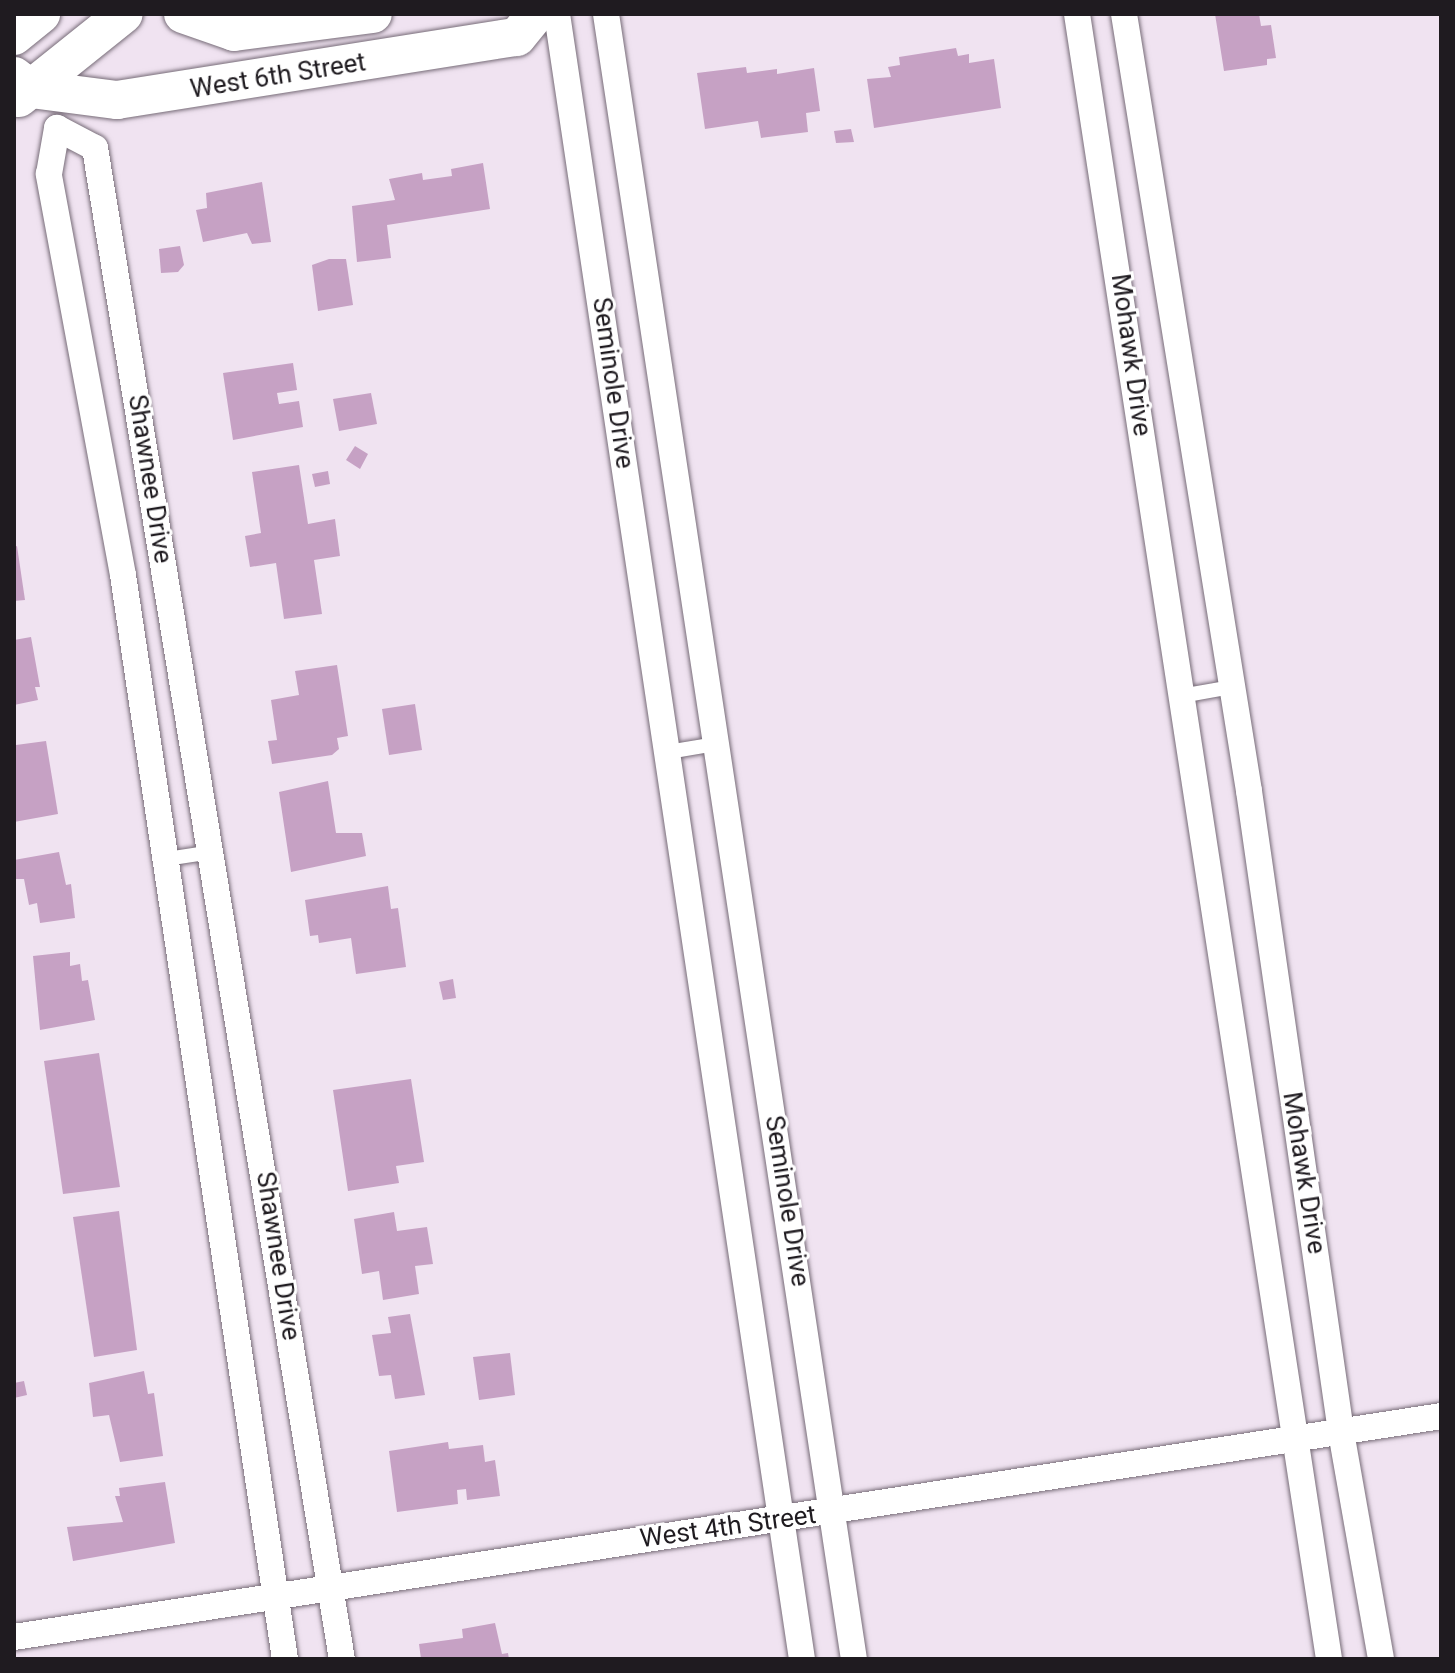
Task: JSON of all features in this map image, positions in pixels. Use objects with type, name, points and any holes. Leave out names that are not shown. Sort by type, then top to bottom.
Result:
[{"type":"street","points":[[14,36],[41,14]]},
{"type":"street","points":[[20,89],[124,14]]},
{"type":"street","name":"West 6th Street","points":[[183,14],[211,26],[248,32],[373,14]]},
{"type":"street","name":"West 6th Street","points":[[20,89],[117,100],[517,37],[535,14],[545,14]]},
{"type":"street","name":"Seminole Drive","points":[[557,14],[802,1659]]},
{"type":"street","name":"Seminole Drive","points":[[606,14],[835,1511],[854,1659]]},
{"type":"street","name":"Mohawk Drive","points":[[1077,14],[1329,1659]]},
{"type":"street","name":"Mohawk Drive","points":[[1124,14],[1232,687],[1341,1432],[1381,1659]]},
{"type":"street","name":"Shawnee Drive","points":[[20,89],[57,128],[95,148],[342,1659]]},
{"type":"street","name":"Shawnee Drive","points":[[57,128],[49,174],[123,575],[285,1659]]},
{"type":"street","name":"West 4th Street","points":[[14,1637],[1441,1416]]},
{"type":"lane","points":[[1181,696],[1232,687]]},
{"type":"lane","points":[[668,752],[716,744]]},
{"type":"lane","points":[[166,859],[212,852]]},
{"type":"building","points":[[1215,14],[1259,14],[1261,26],[1271,25],[1276,58],[1267,59],[1267,65],[1224,71]]},
{"type":"building","points":[[956,48],[958,56],[969,54],[969,63],[994,59],[1001,108],[874,128],[867,79],[891,77],[888,67],[900,65],[899,57]]},
{"type":"building","points":[[746,67],[747,73],[777,69],[777,74],[814,68],[820,111],[806,113],[808,132],[761,138],[758,121],[705,129],[697,73]]},
{"type":"building","points":[[851,129],[854,142],[836,143],[834,131]]},
{"type":"building","points":[[483,163],[490,209],[387,225],[391,258],[357,262],[352,206],[395,200],[389,179],[422,173],[423,180],[452,176],[451,169]]},
{"type":"building","points":[[262,182],[271,242],[252,244],[247,233],[203,242],[196,210],[207,208],[206,193]]},
{"type":"building","points":[[180,246],[184,265],[178,272],[161,273],[159,249]]},
{"type":"building","points":[[329,259],[346,259],[353,305],[318,311],[312,265]]},
{"type":"building","points":[[293,363],[297,390],[277,393],[279,404],[299,401],[303,427],[233,440],[223,373]]},
{"type":"building","points":[[371,393],[377,424],[339,431],[333,399]]},
{"type":"building","points":[[355,446],[368,454],[360,469],[346,460]]},
{"type":"building","points":[[299,465],[308,524],[335,519],[340,556],[314,560],[322,614],[284,619],[276,563],[250,567],[245,536],[261,533],[252,472]]},
{"type":"building","points":[[328,471],[330,484],[315,487],[312,474]]},
{"type":"building","points":[[17,546],[25,600],[14,601],[14,547]]},
{"type":"building","points":[[31,637],[40,687],[35,687],[38,700],[14,705],[14,640]]},
{"type":"building","points":[[337,665],[348,736],[337,738],[339,749],[332,755],[272,764],[268,741],[277,740],[271,700],[299,695],[295,671]]},
{"type":"building","points":[[415,704],[422,750],[389,755],[382,709]]},
{"type":"building","points":[[46,741],[58,814],[14,822],[16,745]]},
{"type":"building","points":[[328,781],[336,833],[362,833],[366,856],[291,872],[279,792]]},
{"type":"building","points":[[59,852],[66,885],[71,884],[75,918],[40,923],[37,903],[29,905],[24,879],[14,879],[14,860]]},
{"type":"building","points":[[388,886],[391,909],[398,908],[406,967],[356,974],[351,938],[319,943],[318,935],[310,936],[305,900]]},
{"type":"building","points":[[70,952],[70,966],[80,964],[82,981],[88,980],[95,1020],[40,1030],[33,956]]},
{"type":"building","points":[[453,979],[456,998],[443,1000],[439,982]]},
{"type":"building","points":[[99,1053],[120,1187],[63,1194],[44,1061]]},
{"type":"building","points":[[411,1079],[424,1162],[396,1166],[399,1183],[348,1191],[333,1090]]},
{"type":"building","points":[[119,1211],[137,1350],[94,1357],[73,1217]]},
{"type":"building","points":[[394,1212],[397,1231],[427,1227],[433,1264],[415,1266],[419,1294],[383,1300],[379,1271],[362,1274],[354,1219]]},
{"type":"building","points":[[410,1314],[425,1395],[395,1399],[391,1375],[379,1376],[372,1335],[391,1333],[388,1317]]},
{"type":"building","points":[[510,1353],[515,1395],[479,1400],[473,1357]]},
{"type":"building","points":[[144,1371],[148,1394],[154,1393],[163,1456],[120,1462],[109,1415],[93,1417],[89,1383]]},
{"type":"building","points":[[24,1381],[27,1395],[14,1398],[14,1383]]},
{"type":"building","points":[[448,1442],[449,1449],[483,1445],[485,1462],[495,1460],[500,1496],[467,1500],[466,1489],[457,1490],[458,1504],[397,1512],[389,1451]]},
{"type":"building","points":[[165,1482],[175,1543],[73,1561],[67,1527],[123,1522],[115,1496],[120,1496],[119,1488]]},
{"type":"building","points":[[495,1623],[502,1654],[508,1653],[509,1659],[421,1659],[419,1644],[463,1638],[462,1629]]}]
